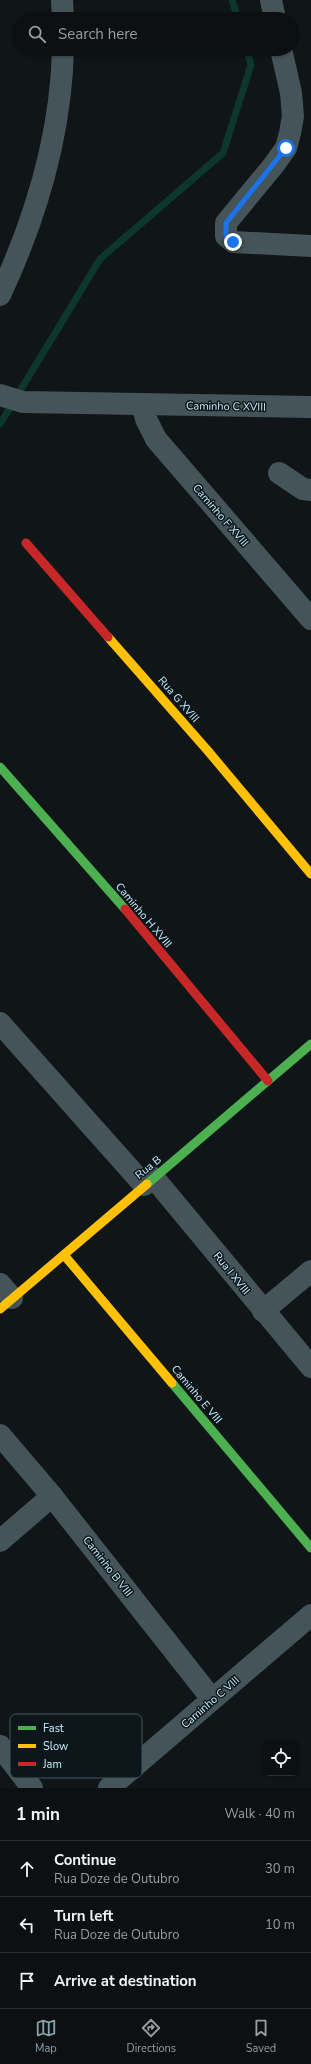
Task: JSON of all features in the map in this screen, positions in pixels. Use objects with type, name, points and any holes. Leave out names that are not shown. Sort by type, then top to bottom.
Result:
[{"type":"street","points":[[62,0],[63,12]]},
{"type":"street","points":[[271,0],[274,12]]},
{"type":"street","points":[[0,295],[16,261],[49,161],[62,81],[63,56]]},
{"type":"street","points":[[283,56],[291,92],[293,116],[286,148],[226,223],[226,236],[233,242],[311,246]]},
{"type":"street","name":"Caminho C XVIII","points":[[8,398],[142,404],[311,407]]},
{"type":"street","name":"Caminho F XVIII","points":[[142,404],[148,424],[156,439],[311,619]]},
{"type":"street","points":[[279,473],[303,489],[311,490]]},
{"type":"street","name":"Rua G XVIII","points":[[26,543],[208,750],[311,874]]},
{"type":"street","name":"Caminho H XVIII","points":[[0,766],[101,882],[268,1081]]},
{"type":"street","name":"Rua I XVIII","points":[[0,1023],[149,1182],[263,1311],[311,1368]]},
{"type":"street","name":"Rua B","points":[[4,1297],[64,1255],[311,1044]]},
{"type":"street","name":"Caminho E VIII","points":[[64,1255],[311,1548]]},
{"type":"street","points":[[263,1311],[311,1271]]},
{"type":"street","name":"Caminho B VIII","points":[[0,1435],[52,1496],[212,1699]]},
{"type":"street","points":[[0,1541],[52,1496]]},
{"type":"street","name":"Caminho C VIII","points":[[142,1759],[311,1615]]},
{"type":"street","points":[[0,1746],[10,1759]]},
{"type":"street","points":[[24,1778],[32,1788]]},
{"type":"street","name":"Caminho C VIII","points":[[109,1788],[121,1778]]},
{"type":"waterway","points":[[232,0],[236,12]]},
{"type":"waterway","points":[[0,424],[100,259],[223,153],[251,65],[249,56]]},
{"type":"traffic: fast","points":[[0,767],[125,909]]},
{"type":"traffic: fast","points":[[147,1184],[311,1044]]},
{"type":"traffic: fast","points":[[172,1383],[311,1548]]},
{"type":"traffic: slow","points":[[108,637],[208,751],[311,874]]},
{"type":"traffic: slow","points":[[0,1309],[147,1184]]},
{"type":"traffic: slow","points":[[64,1255],[172,1383]]},
{"type":"traffic: jam","points":[[26,543],[108,637]]},
{"type":"traffic: jam","points":[[125,909],[268,1081]]},
{"type":"route","points":[[233,242],[226,236],[226,223],[286,148]]}]
